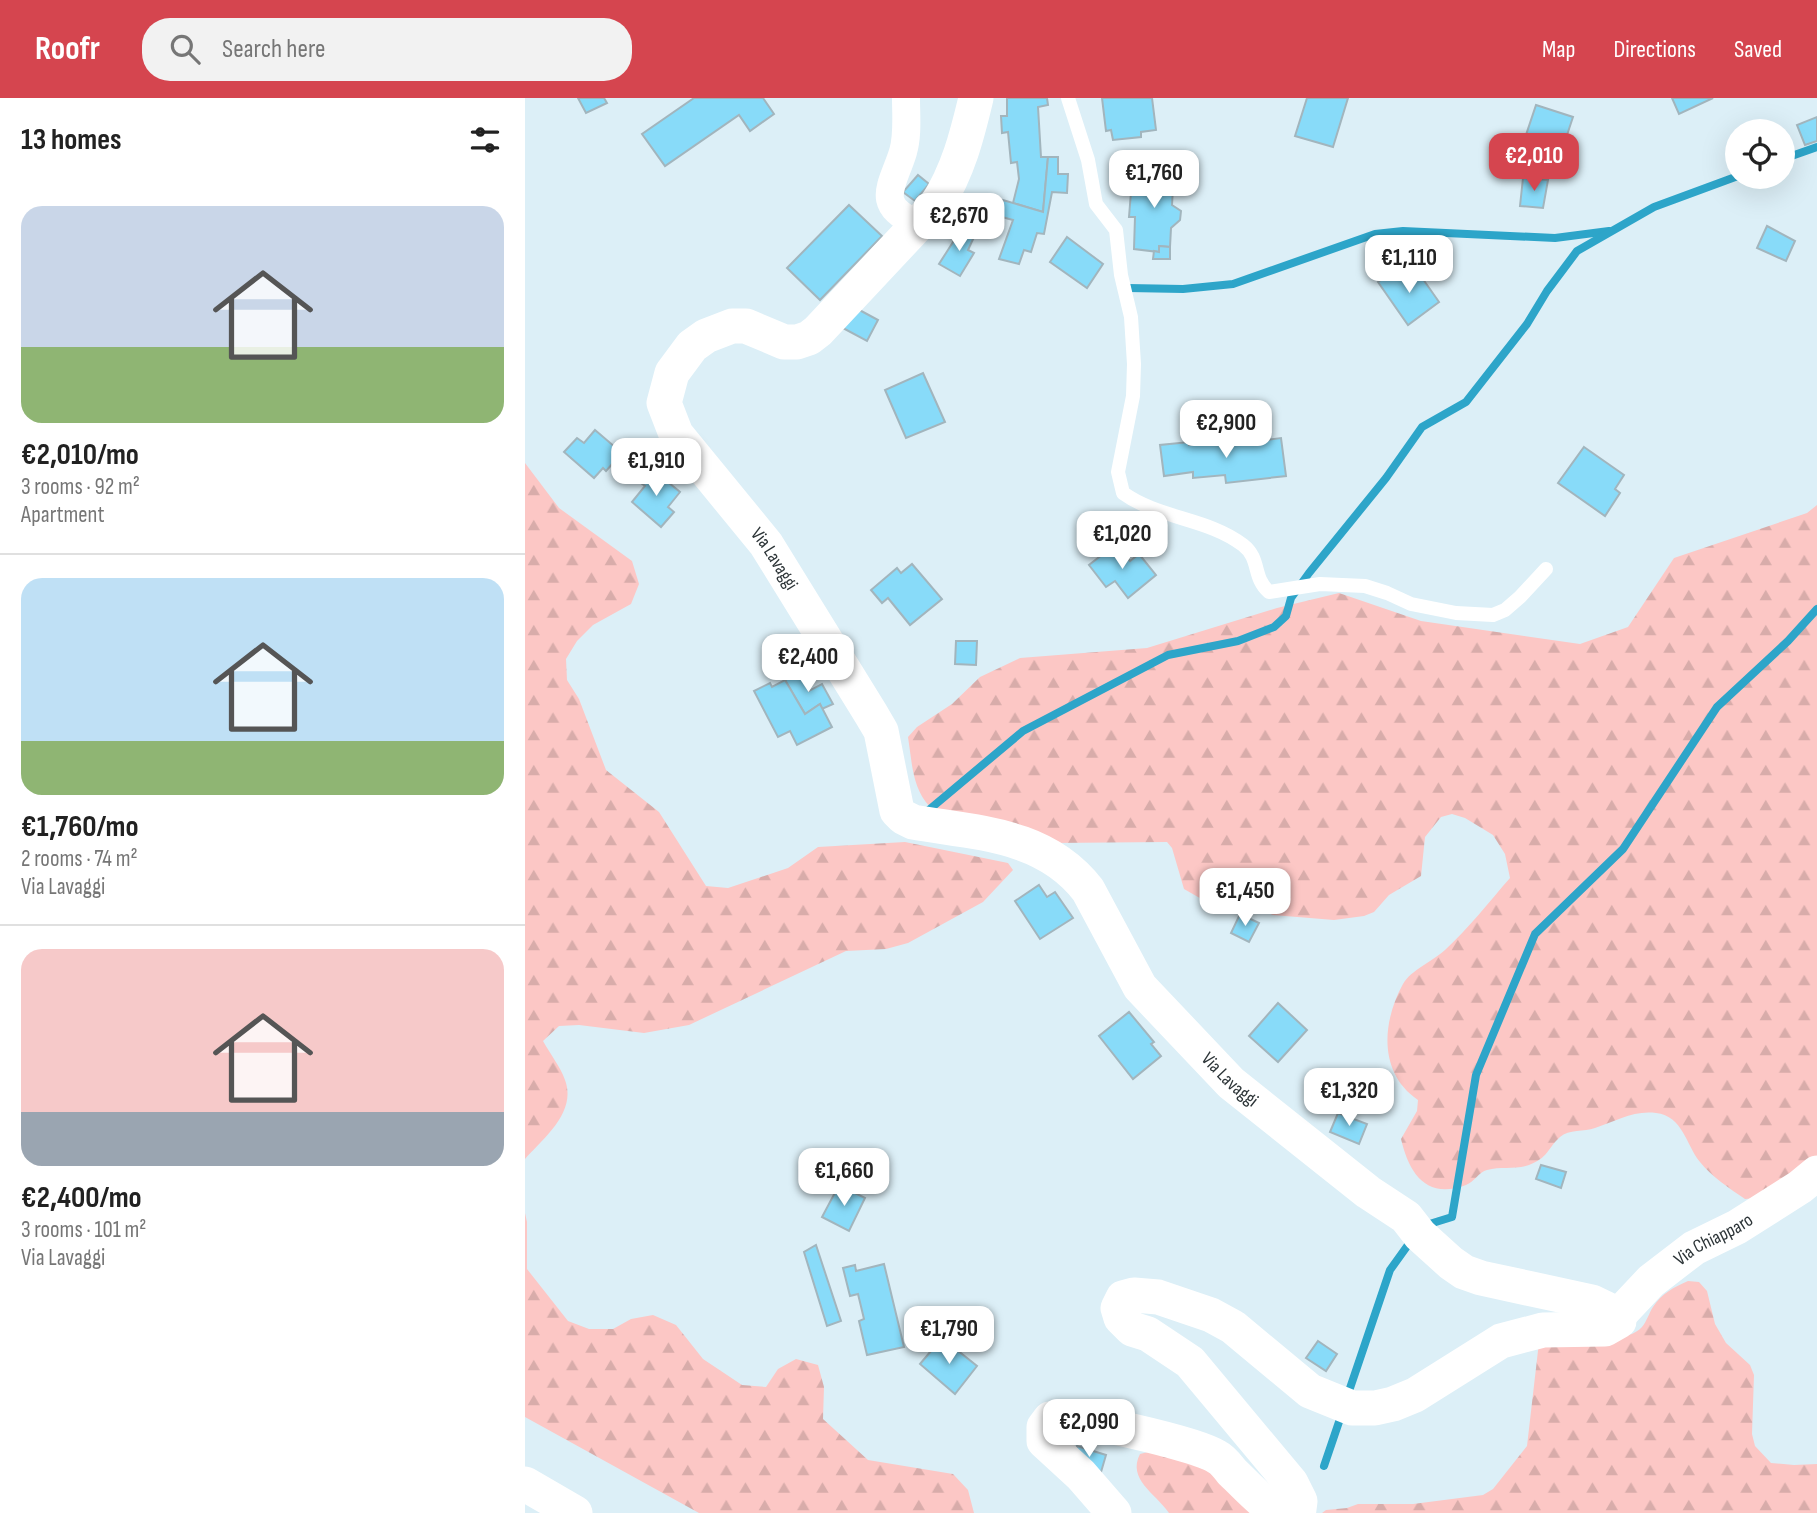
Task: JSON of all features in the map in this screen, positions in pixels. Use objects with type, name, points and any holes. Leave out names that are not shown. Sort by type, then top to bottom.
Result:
[{"type":"street","points":[[907,98],[905,140],[892,177],[889,196],[894,209],[901,216],[917,223]]},
{"type":"street","name":"Via Lavaggi","points":[[976,98],[962,155],[937,204],[809,338],[784,342],[746,326],[732,326],[706,335],[692,346],[672,373],[666,389],[664,403],[676,434],[766,544],[871,714],[881,731],[897,811],[903,817],[913,822],[1005,836],[1028,844],[1064,865],[1088,890],[1140,987],[1231,1083],[1413,1226],[1436,1251],[1464,1272],[1534,1292],[1593,1302],[1619,1314]]},
{"type":"street","name":"Via Chiapparo","points":[[1619,1314],[1651,1281],[1693,1248],[1737,1227],[1801,1187],[1817,1173]]},
{"type":"street","points":[[1294,1513],[1299,1509],[1300,1501],[1291,1483],[1190,1362],[1148,1335],[1132,1329],[1121,1318],[1118,1308],[1123,1298],[1134,1295],[1158,1297],[1211,1315],[1233,1327],[1310,1391],[1352,1408],[1375,1408],[1415,1395],[1501,1341],[1543,1330],[1605,1329],[1619,1321],[1619,1314]]},
{"type":"street","points":[[1114,1513],[1081,1475],[1044,1441],[1044,1427],[1050,1419],[1079,1420],[1197,1448],[1218,1457],[1265,1505],[1281,1513]]},
{"type":"street","points":[[525,1484],[575,1513]]},
{"type":"lane","points":[[1068,98],[1088,160],[1096,204],[1116,230],[1121,275],[1131,317],[1133,396],[1118,471],[1123,493],[1140,504],[1221,533],[1243,544],[1254,558],[1260,584],[1269,592],[1320,584],[1365,586],[1412,604],[1456,613],[1493,615],[1505,610],[1520,597],[1545,569]]},
{"type":"green space","points":[[525,463],[559,508],[632,561],[639,584],[631,604],[593,625],[577,641],[566,659],[567,680],[579,699],[606,770],[659,812],[706,886],[728,888],[788,868],[818,847],[905,842],[1008,863],[1013,870],[983,902],[908,943],[886,949],[846,951],[689,1025],[644,1033],[579,1025],[559,1026],[543,1041],[565,1080],[568,1092],[566,1103],[557,1124],[525,1159]]},
{"type":"green space","points":[[1817,505],[1817,1157],[1758,1198],[1745,1199],[1727,1187],[1700,1162],[1678,1125],[1665,1115],[1648,1112],[1568,1133],[1560,1137],[1536,1162],[1513,1168],[1487,1170],[1469,1184],[1452,1189],[1430,1186],[1415,1172],[1401,1139],[1417,1111],[1418,1100],[1405,1089],[1390,1061],[1388,1030],[1391,1014],[1407,979],[1454,942],[1510,878],[1505,854],[1493,835],[1465,818],[1452,814],[1441,817],[1425,837],[1421,876],[1389,895],[1374,912],[1334,920],[1273,915],[1239,900],[1205,901],[1184,889],[1172,848],[1167,842],[1052,843],[930,807],[916,783],[908,737],[917,727],[952,704],[980,677],[1020,658],[1147,648],[1277,608],[1339,593],[1421,621],[1580,644],[1628,627],[1674,558],[1807,513]]},
{"type":"green space","points":[[525,1213],[527,1269],[568,1321],[589,1329],[613,1329],[631,1319],[653,1315],[676,1325],[703,1359],[742,1385],[766,1387],[778,1369],[796,1359],[818,1365],[824,1387],[823,1419],[868,1460],[953,1474],[968,1490],[974,1513],[699,1513],[525,1417]]},
{"type":"green space","points":[[1688,1281],[1699,1282],[1707,1291],[1715,1324],[1726,1343],[1750,1365],[1754,1375],[1752,1434],[1755,1446],[1771,1463],[1817,1464],[1817,1513],[1322,1513],[1358,1504],[1413,1504],[1483,1495],[1493,1489],[1527,1446],[1539,1342],[1609,1340],[1634,1333],[1642,1327],[1660,1298]]},
{"type":"green space","points":[[1152,1451],[1202,1466],[1257,1513],[1169,1513],[1144,1485],[1137,1471],[1140,1454]]},
{"type":"building","points":[[578,98],[604,98],[607,103],[586,113]]},
{"type":"building","points":[[694,98],[763,98],[774,114],[750,131],[739,115],[665,166],[642,134]]},
{"type":"building","points":[[1007,98],[1047,98],[1048,105],[1038,107],[1041,157],[1048,157],[1043,212],[1013,203],[1019,179],[1017,162],[1011,163],[1008,132],[1002,133],[1001,116],[1007,116]]},
{"type":"building","points":[[1102,98],[1152,98],[1156,130],[1141,132],[1141,137],[1113,140],[1111,130],[1106,131]]},
{"type":"building","points":[[1307,98],[1348,98],[1333,147],[1295,136]]},
{"type":"building","points":[[1672,98],[1713,98],[1679,114]]},
{"type":"building","points":[[1536,105],[1573,117],[1558,162],[1521,150]]},
{"type":"building","points":[[1817,117],[1817,141],[1805,145],[1797,125]]},
{"type":"building","points":[[1048,157],[1058,157],[1058,174],[1068,174],[1067,193],[1052,192],[1044,234],[1037,233],[1031,252],[1024,250],[1019,264],[999,259],[1013,220],[998,216],[1003,200],[1043,212]]},
{"type":"building","points":[[1140,168],[1174,170],[1172,205],[1181,211],[1180,220],[1171,228],[1170,247],[1159,246],[1159,252],[1134,249],[1135,217],[1129,217],[1131,192],[1139,193]]},
{"type":"building","points":[[918,175],[929,184],[915,201],[903,192]]},
{"type":"building","points":[[1523,178],[1548,180],[1543,208],[1520,206]]},
{"type":"building","points":[[849,205],[882,236],[820,300],[787,268]]},
{"type":"building","points":[[1767,226],[1795,241],[1786,261],[1757,248]]},
{"type":"building","points":[[962,228],[974,237],[968,250],[974,253],[960,276],[939,264]]},
{"type":"building","points":[[1067,237],[1103,264],[1087,288],[1050,262]]},
{"type":"building","points":[[1159,246],[1170,247],[1170,259],[1153,259],[1154,251],[1159,252]]},
{"type":"building","points":[[1398,268],[1406,279],[1418,272],[1439,302],[1408,325],[1378,282]]},
{"type":"building","points":[[852,306],[878,320],[867,341],[841,327]]},
{"type":"building","points":[[923,373],[945,422],[906,438],[885,390]]},
{"type":"building","points":[[595,430],[622,453],[606,471],[603,468],[594,478],[564,452],[577,438],[584,443]]},
{"type":"building","points":[[1250,438],[1251,442],[1281,438],[1286,476],[1226,483],[1225,475],[1193,478],[1193,472],[1164,476],[1160,445],[1189,442],[1189,445]]},
{"type":"building","points":[[1584,447],[1624,475],[1615,489],[1620,493],[1605,516],[1558,483]]},
{"type":"building","points":[[652,469],[680,492],[668,507],[674,512],[661,527],[632,502],[645,486],[641,483]]},
{"type":"building","points":[[1116,544],[1130,561],[1139,554],[1156,575],[1128,598],[1115,581],[1106,587],[1089,565]]},
{"type":"building","points":[[912,564],[942,599],[910,625],[888,598],[882,603],[871,590],[897,568],[901,573]]},
{"type":"building","points":[[956,641],[977,641],[976,665],[955,664]]},
{"type":"building","points":[[799,673],[809,691],[822,684],[833,704],[822,709],[820,704],[805,714],[785,680]]},
{"type":"building","points":[[785,680],[805,714],[820,704],[832,727],[797,745],[790,731],[778,737],[754,691],[770,683],[772,687]]},
{"type":"building","points":[[1039,885],[1047,897],[1055,892],[1073,918],[1040,939],[1015,901]]},
{"type":"building","points":[[1240,914],[1259,923],[1249,942],[1231,933]]},
{"type":"building","points":[[1278,1003],[1307,1030],[1278,1062],[1249,1036]]},
{"type":"building","points":[[1129,1012],[1154,1042],[1151,1044],[1161,1056],[1133,1079],[1099,1036]]},
{"type":"building","points":[[1338,1113],[1367,1124],[1359,1144],[1330,1132]]},
{"type":"building","points":[[1541,1165],[1566,1172],[1561,1188],[1536,1179]]},
{"type":"building","points":[[839,1185],[865,1198],[849,1231],[822,1217]]},
{"type":"building","points":[[816,1245],[841,1321],[827,1326],[804,1252]]},
{"type":"building","points":[[884,1264],[904,1347],[867,1355],[859,1321],[864,1319],[858,1294],[850,1296],[843,1268],[855,1265],[856,1271]]},
{"type":"building","points":[[942,1338],[977,1366],[955,1394],[920,1364]]},
{"type":"building","points":[[1318,1341],[1337,1354],[1326,1371],[1306,1358]]},
{"type":"building","points":[[1077,1446],[1106,1455],[1101,1472],[1072,1463]]},
{"type":"waterway","points":[[1795,155],[1817,147]]},
{"type":"waterway","points":[[924,814],[1023,731],[1168,655],[1238,641],[1274,627],[1286,616],[1291,598],[1309,573],[1386,478],[1422,427],[1466,402],[1527,324],[1547,291],[1577,251],[1654,207],[1725,181]]},
{"type":"waterway","points":[[1128,288],[1183,289],[1233,284],[1375,234],[1403,231],[1555,238],[1609,231]]},
{"type":"waterway","points":[[1423,1226],[1452,1217],[1476,1075],[1535,934],[1623,849],[1717,707],[1788,641],[1817,609]]},
{"type":"waterway","points":[[1347,1397],[1390,1270],[1413,1238]]},
{"type":"waterway","points":[[1324,1466],[1342,1413]]}]
